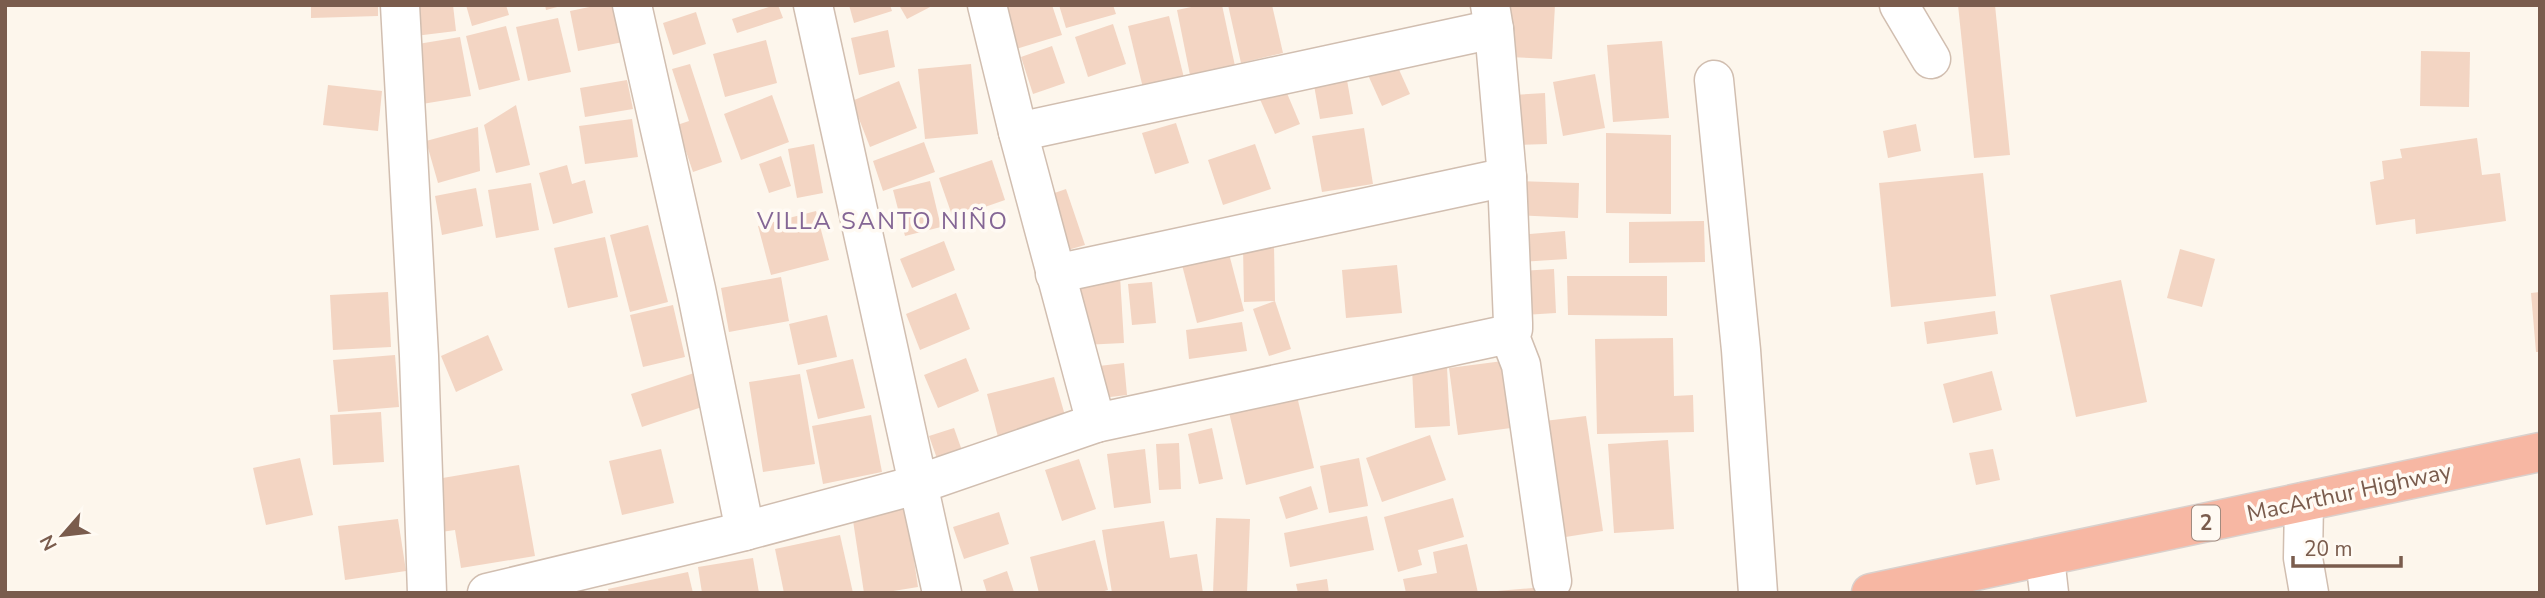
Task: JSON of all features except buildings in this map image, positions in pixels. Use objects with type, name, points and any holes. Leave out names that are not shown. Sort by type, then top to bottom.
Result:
[{"type":"highway","name":"MacArthur Highway","points":[[1894,590],[2047,575],[2304,502],[2540,452]]},
{"type":"street","points":[[400,5],[419,356],[427,593]]},
{"type":"street","points":[[632,5],[696,289],[745,531]]},
{"type":"street","points":[[813,5],[916,485],[942,593]]},
{"type":"street","points":[[987,5],[1055,274],[1096,422]]},
{"type":"street","points":[[1899,5],[1931,59]]},
{"type":"street","points":[[487,593],[745,531],[916,485],[1096,422],[1509,334],[1513,330],[1507,177],[1492,17],[1018,132]]},
{"type":"street","points":[[1714,80],[1741,350],[1758,593]]},
{"type":"street","points":[[1055,274],[1507,177]]},
{"type":"street","points":[[1509,334],[1521,365],[1552,581]]},
{"type":"street","points":[[2304,502],[2303,558],[2309,593]]},
{"type":"district","name":"VILLA SANTO NIÑO","points":[[883,221]]}]
